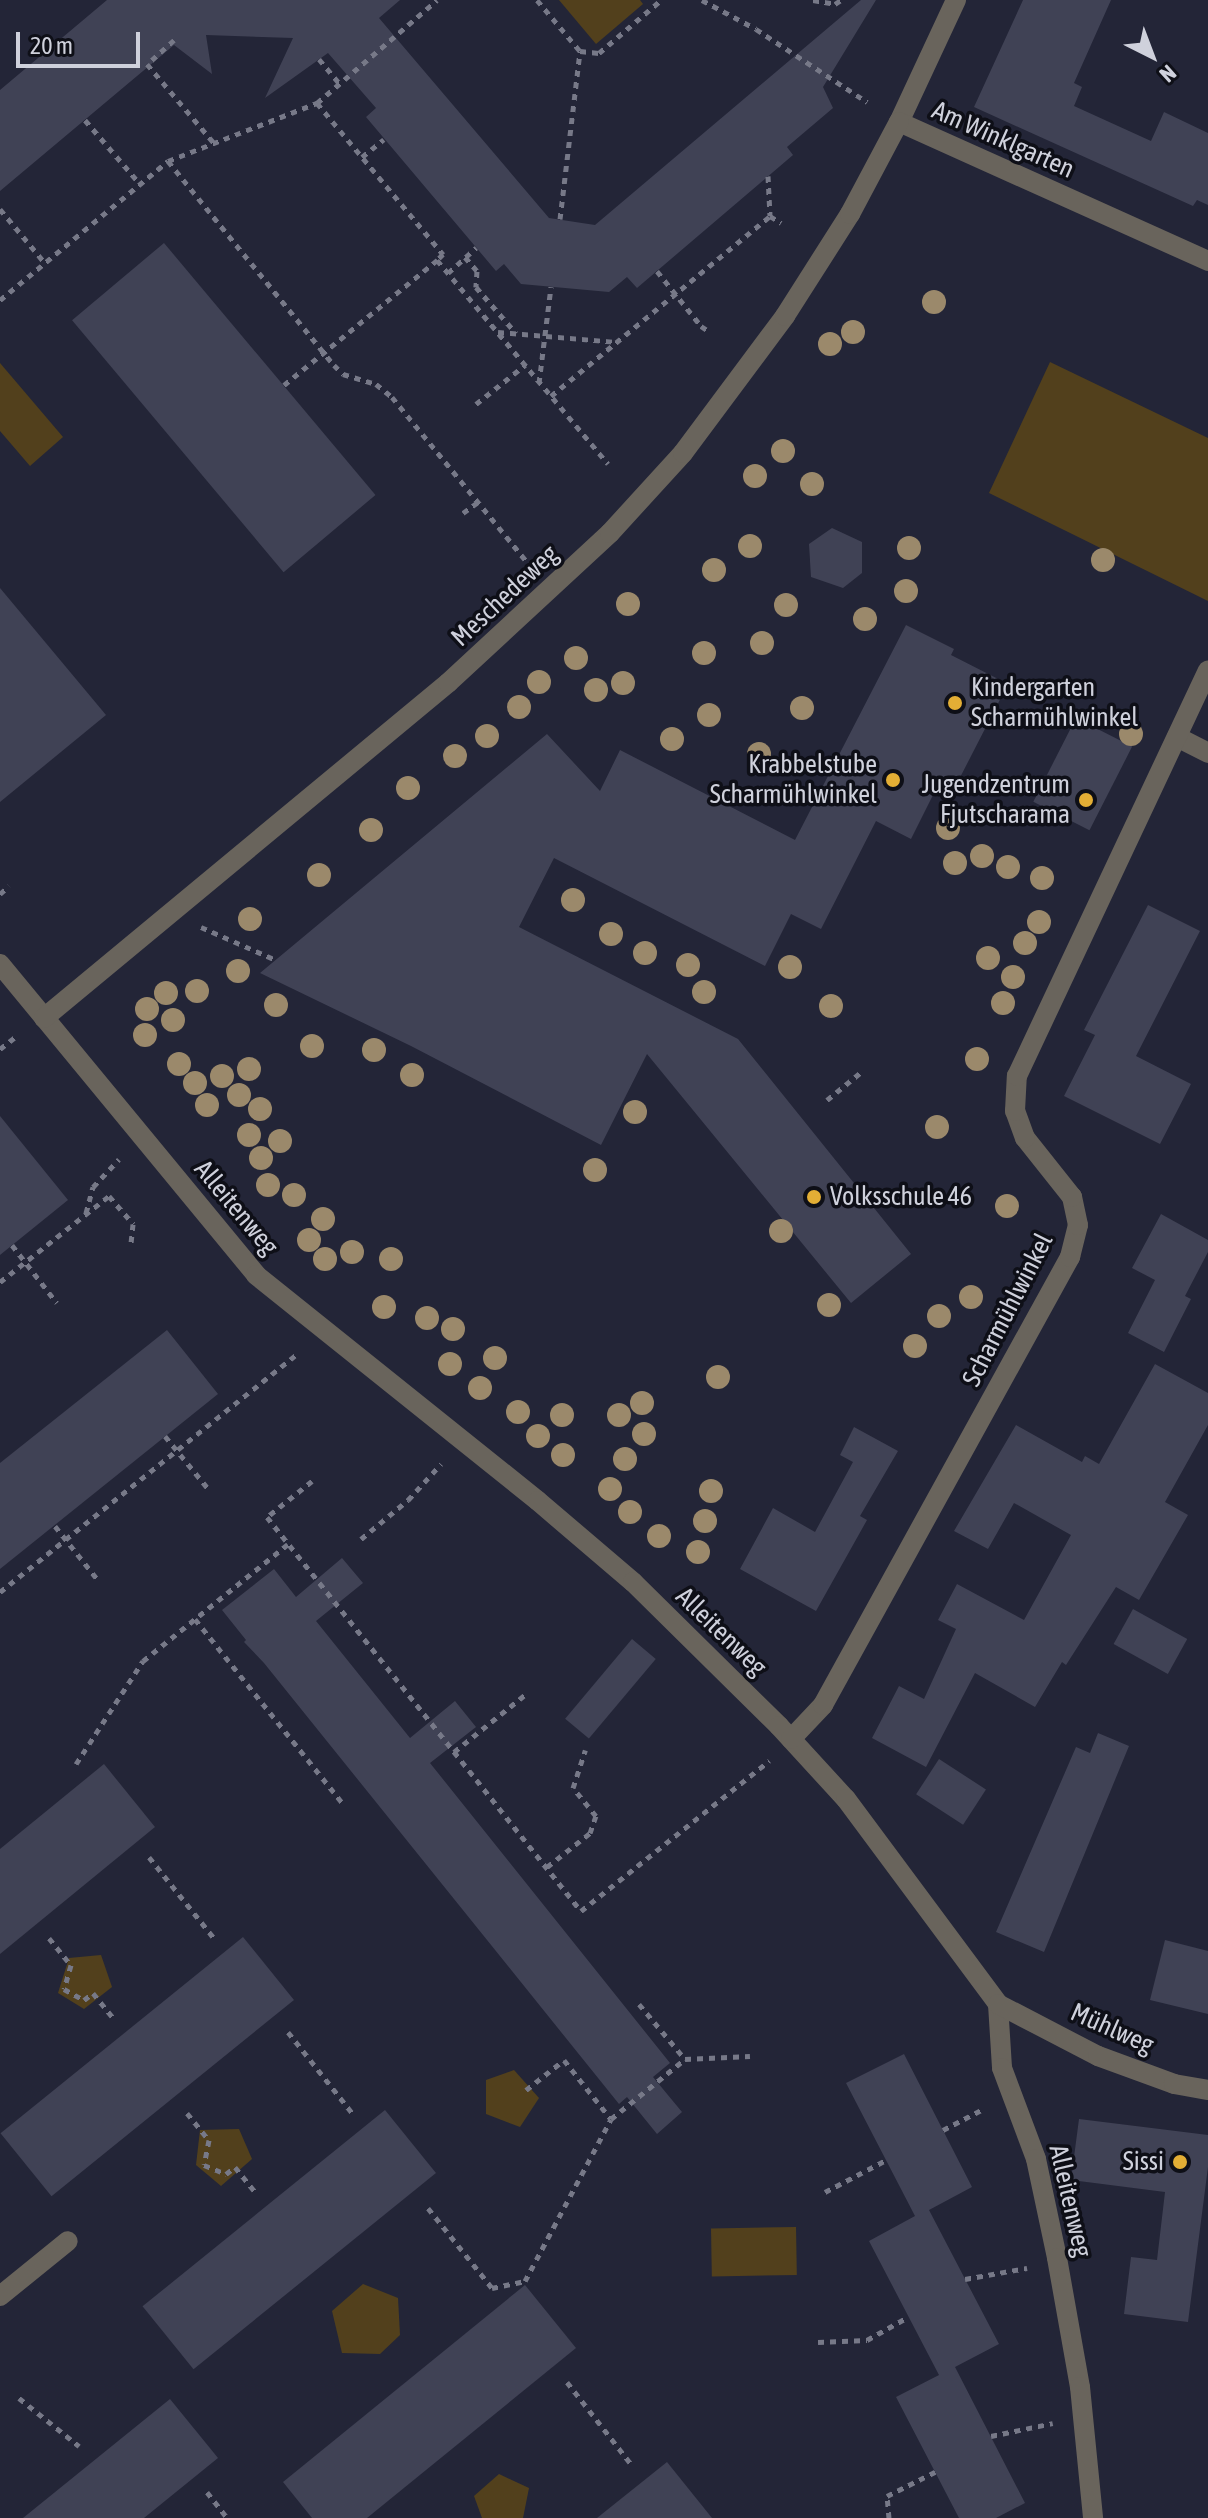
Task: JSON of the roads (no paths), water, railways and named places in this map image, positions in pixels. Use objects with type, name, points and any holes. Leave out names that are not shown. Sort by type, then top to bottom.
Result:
[{"type":"street","name":"Am Winklgarten","points":[[956,0],[899,122],[1208,261]]},
{"type":"street","name":"Meschedeweg","points":[[44,1018],[448,683],[610,533],[683,453],[785,316],[850,214],[899,122]]},
{"type":"street","name":"Scharmühlwinkel","points":[[791,1739],[823,1705],[1070,1257],[1078,1225],[1072,1197],[1025,1138],[1015,1111],[1017,1076],[1208,671]]},
{"type":"street","points":[[1177,737],[1208,753]]},
{"type":"street","name":"Alleitenweg","points":[[0,964],[256,1275],[538,1501],[633,1582],[791,1739],[883,1846],[998,2004],[1002,2068],[1036,2159],[1057,2258],[1080,2387],[1093,2518]]},
{"type":"street","name":"Mühlweg","points":[[998,2004],[1098,2056],[1174,2084],[1208,2090]]},
{"type":"street","points":[[0,2296],[68,2241]]},
{"type":"place","name":"Kindergarten Scharmühlwinkel","points":[[955,703]]},
{"type":"place","name":"Krabbelstube Scharmühlwinkel","points":[[893,780]]},
{"type":"place","name":"Jugendzentrum Fjutscharama","points":[[1086,800]]},
{"type":"place","name":"Volksschule 46","points":[[814,1197]]},
{"type":"place","name":"Sissi","points":[[1180,2162]]}]
